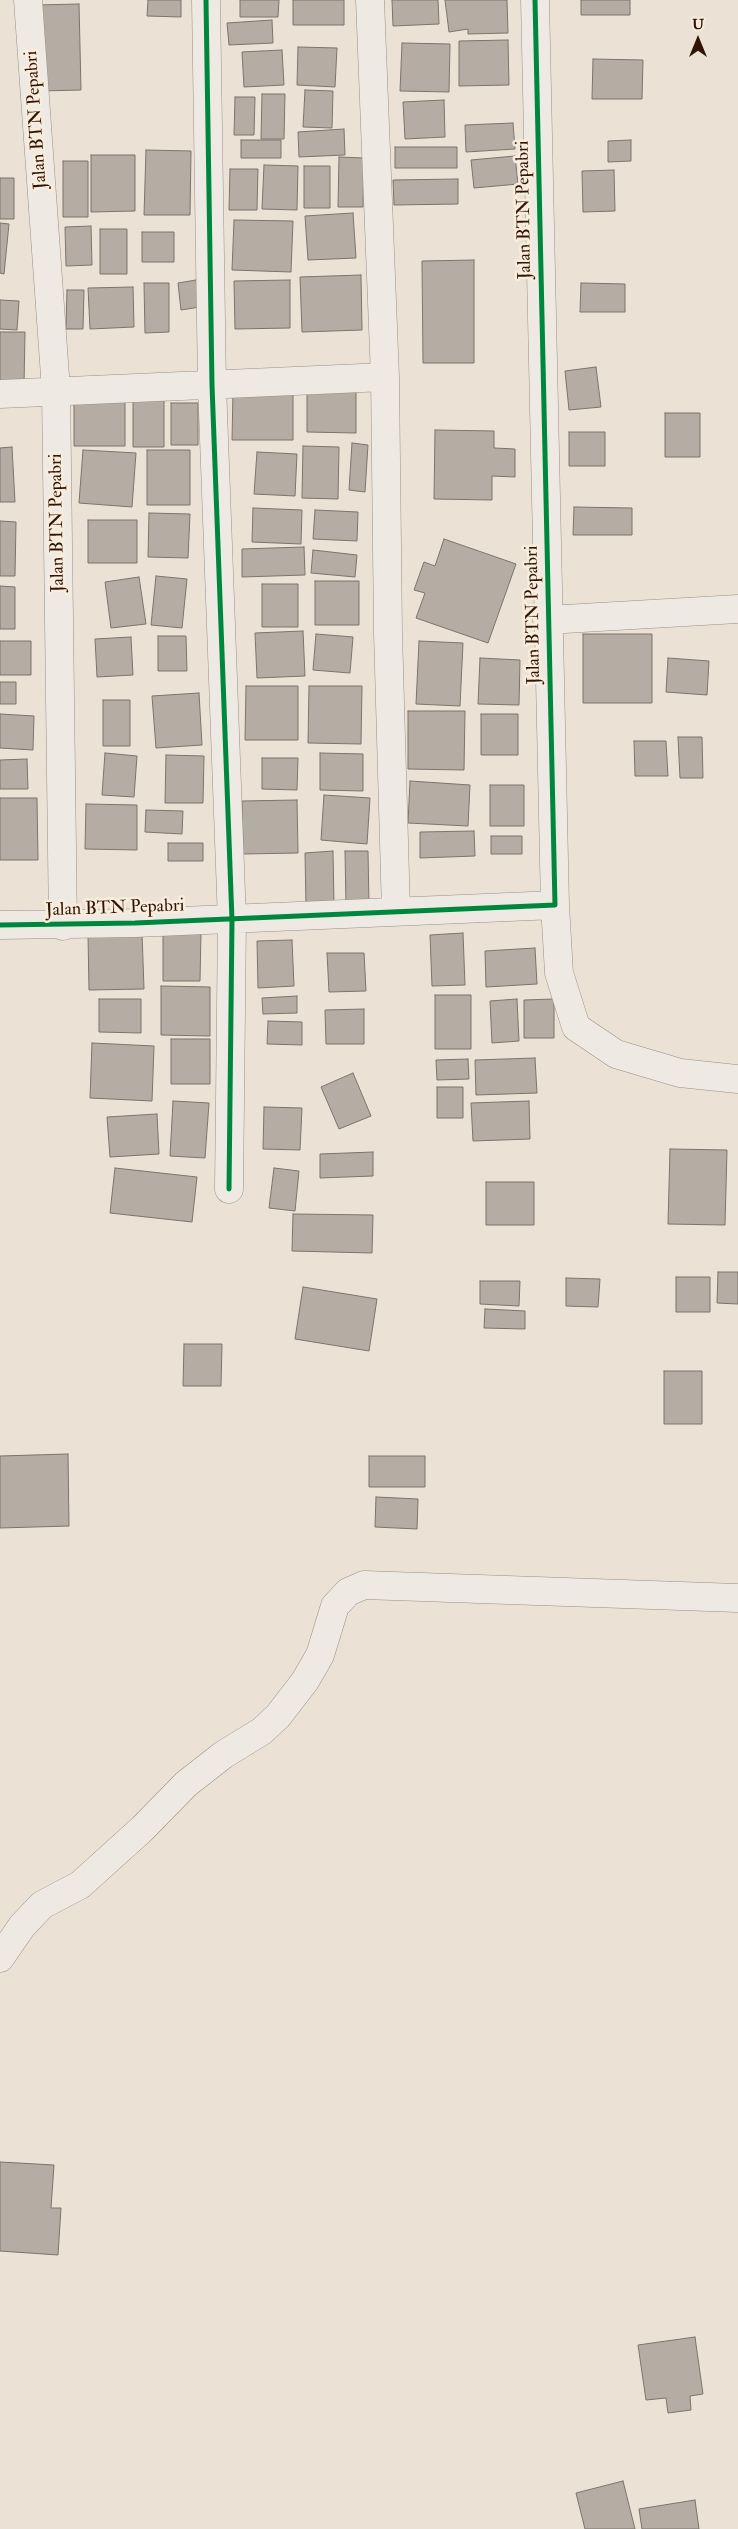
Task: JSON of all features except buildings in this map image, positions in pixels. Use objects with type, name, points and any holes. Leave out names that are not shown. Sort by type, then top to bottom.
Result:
[{"type":"street","name":"Jalan BTN Pepabri","points":[[28,0],[56,390],[63,926]]},
{"type":"street","points":[[206,0],[212,385],[232,920],[229,1189]]},
{"type":"street","points":[[370,0],[385,377],[388,633],[396,911]]},
{"type":"street","name":"Jalan BTN Pepabri","points":[[0,925],[63,926],[232,920],[555,905],[534,0]]},
{"type":"street","points":[[0,394],[56,390],[385,377]]},
{"type":"street","name":"Jalan BTN Pepabri","points":[[548,620],[738,609]]},
{"type":"street","points":[[555,905],[559,973],[576,1027],[616,1054],[680,1073],[738,1079]]},
{"type":"street","points":[[0,1958],[22,1926],[42,1905],[80,1885],[142,1829],[186,1784],[223,1756],[262,1731],[278,1716],[305,1681],[320,1655],[336,1606],[348,1592],[364,1585],[738,1598]]},
{"type":"cycle path","points":[[206,0],[212,385],[232,920],[229,1189]]},
{"type":"cycle path","points":[[0,925],[135,923],[555,905],[535,0]]}]
